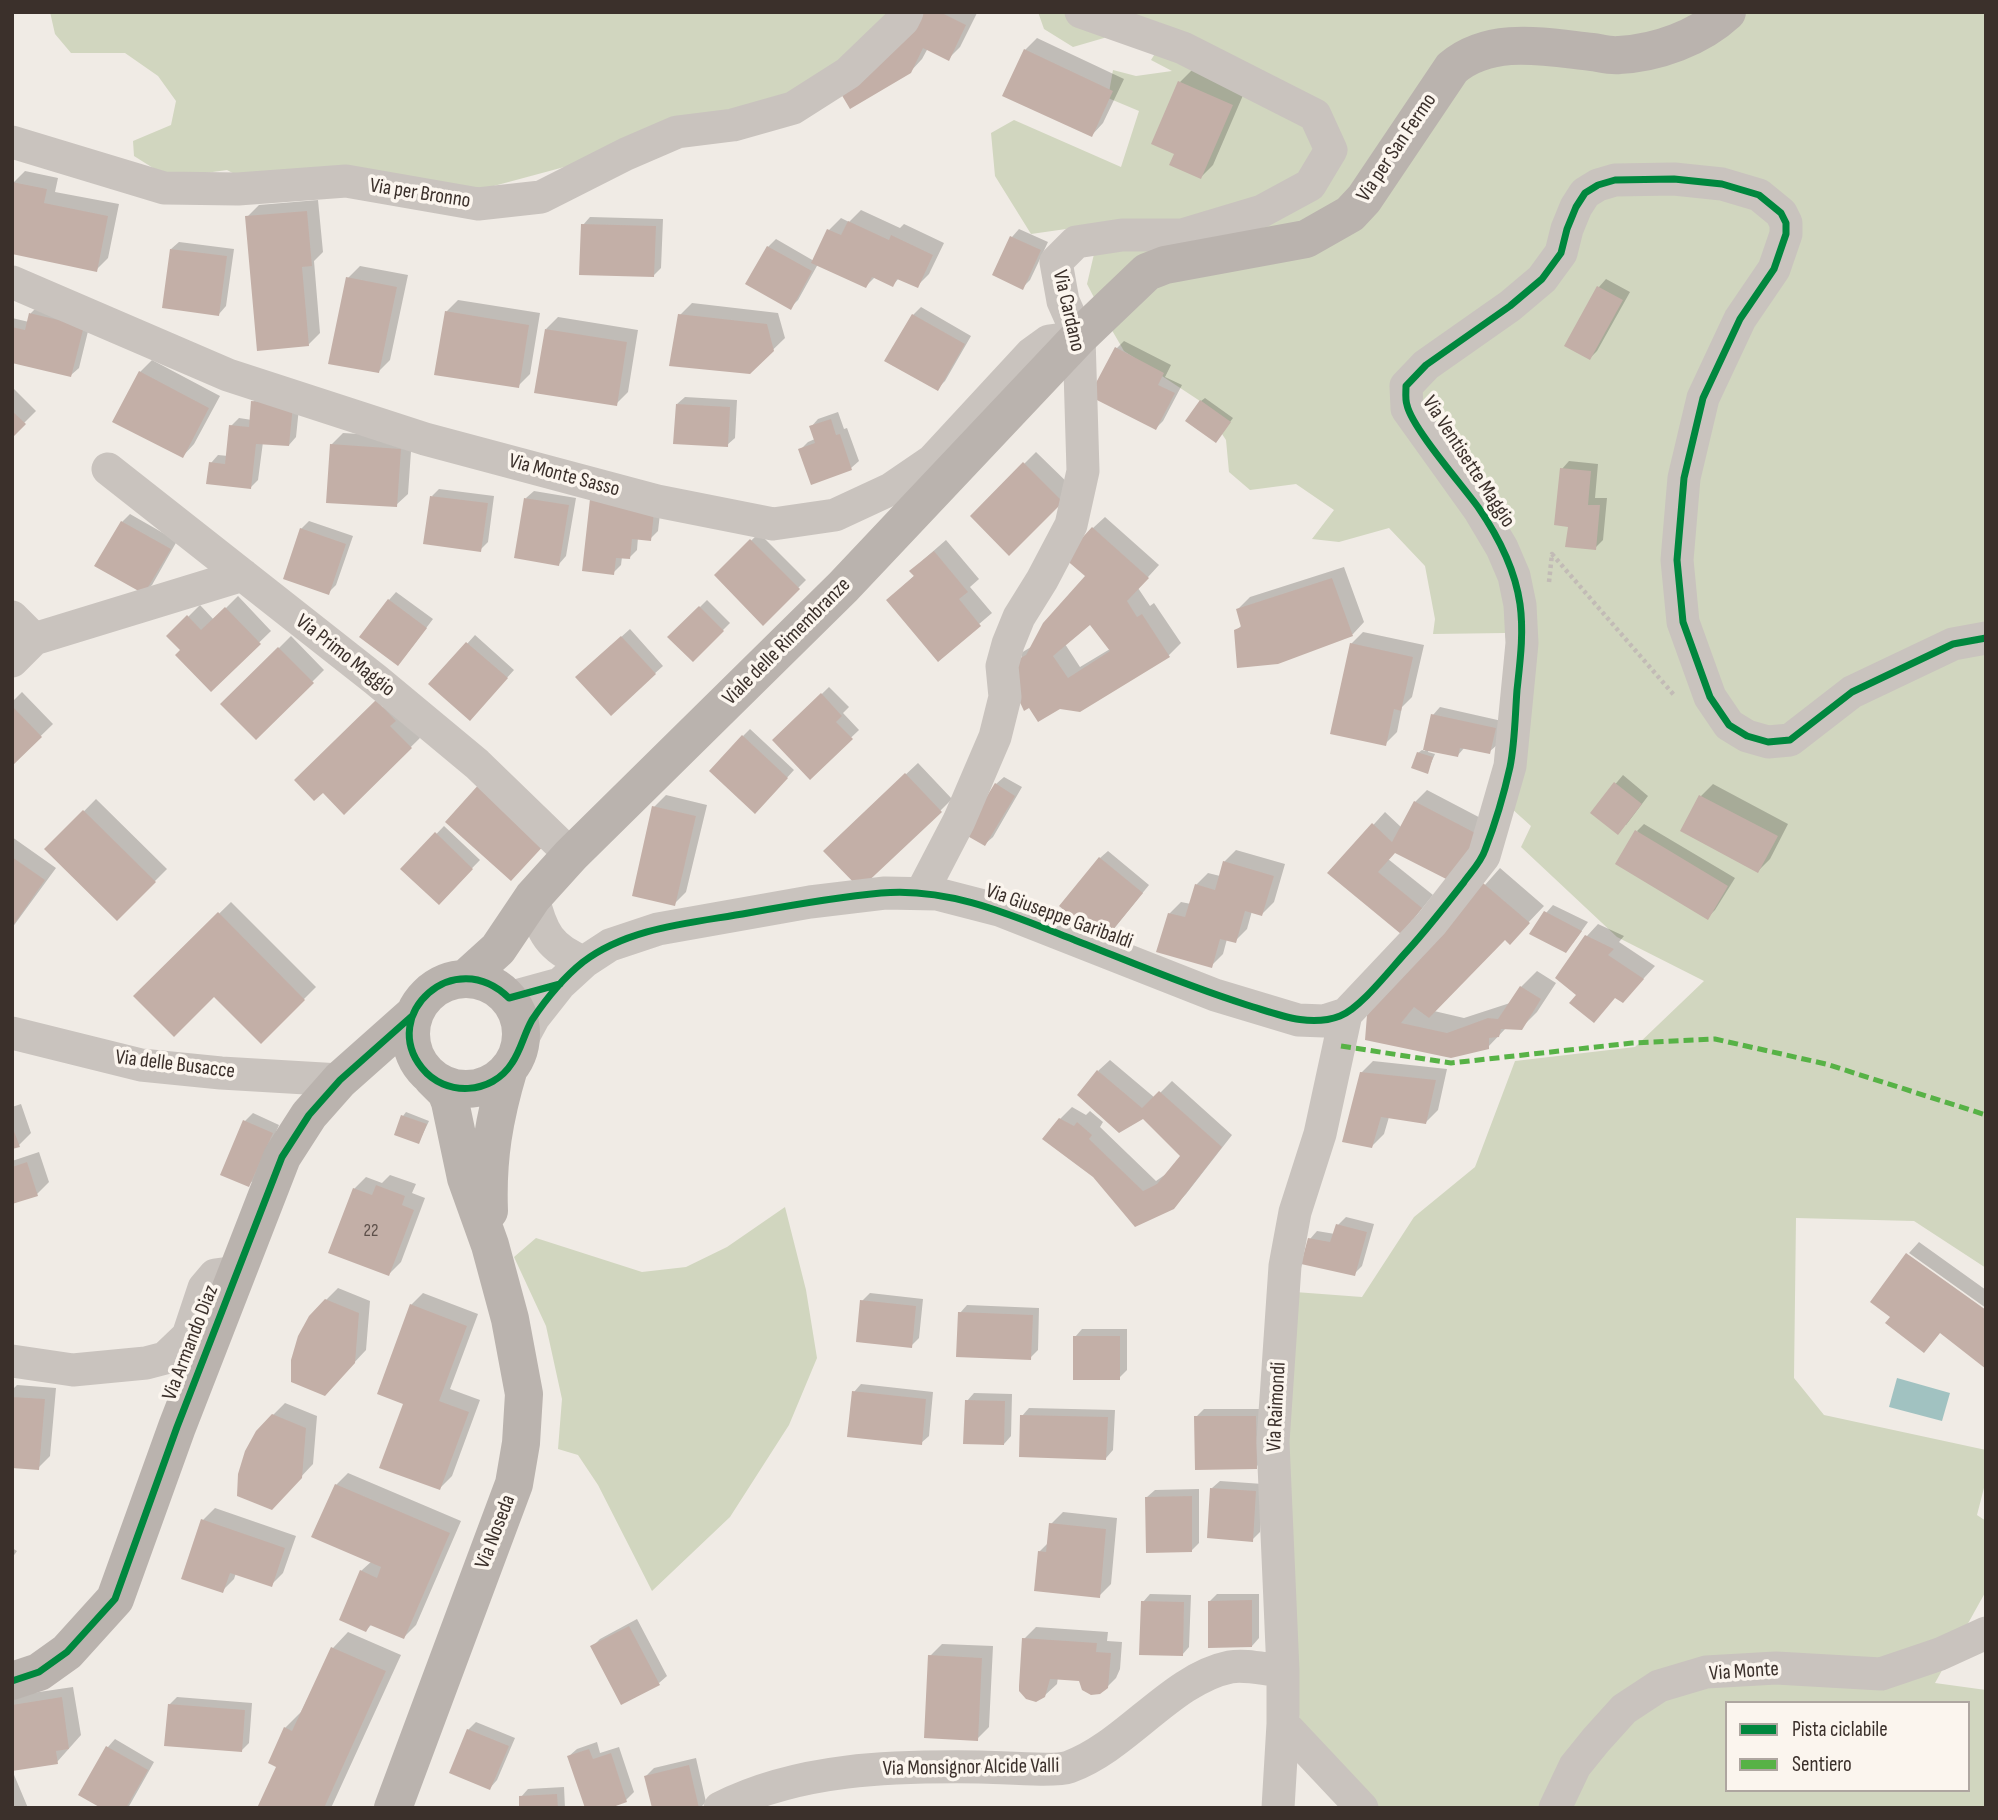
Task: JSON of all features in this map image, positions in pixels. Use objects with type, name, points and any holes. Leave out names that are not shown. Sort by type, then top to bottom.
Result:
[{"type":"main road","name":"Via per San Fermo","points":[[1079,338],[1147,272],[1165,265],[1306,239],[1350,214],[1364,199],[1452,68],[1464,58],[1481,50],[1523,45],[1618,55],[1676,44],[1727,12]]},
{"type":"main road","name":"Viale delle Rimembranze","points":[[490,988],[498,949],[533,897],[571,855],[843,587],[1079,338]]},
{"type":"main road","points":[[447,981],[490,988],[520,1021],[515,1055],[494,1082],[471,1089],[443,1085],[432,1078],[415,1057],[410,1031],[412,1016],[429,991],[447,981]]},
{"type":"main road","name":"Via Armando Diaz","points":[[12,1681],[39,1672],[68,1652],[115,1599],[177,1427],[282,1157],[309,1115],[340,1080],[412,1016]]},
{"type":"main road","name":"Via Noseda","points":[[491,1245],[488,1176],[495,1114],[515,1055]]},
{"type":"main road","name":"Via Noseda","points":[[393,1808],[514,1484],[524,1394],[510,1319],[491,1245],[466,1178],[450,1102],[446,1092],[432,1078]]},
{"type":"street","name":"Via per Bronno","points":[[12,142],[164,188],[238,189],[346,181],[478,204],[541,197],[626,154],[677,132],[733,125],[793,108],[848,74],[903,20],[907,12]]},
{"type":"street","name":"Via Cardano","points":[[922,892],[958,821],[995,737],[1004,697],[1002,667],[1015,626],[1071,525],[1083,471],[1079,338],[1063,301],[1056,262],[1076,242],[1122,235],[1182,235],[1262,211],[1310,185],[1331,150],[1315,115],[1183,48],[1081,12]]},
{"type":"street","name":"Via Ventisette Maggio","points":[[1346,1014],[1431,924],[1484,856],[1510,766],[1522,643],[1520,605],[1514,576],[1502,548],[1480,510],[1407,409],[1406,386],[1426,365],[1510,306],[1542,279],[1561,253],[1576,207],[1585,193],[1598,185],[1615,180],[1641,178],[1722,184],[1759,195],[1781,213],[1786,223],[1786,234],[1774,269],[1741,319],[1703,398],[1685,478],[1677,560],[1683,622],[1710,697],[1729,725],[1747,736],[1768,743],[1790,740],[1852,692],[1953,644],[1986,638]]},
{"type":"street","name":"Via Monte Sasso","points":[[12,282],[228,375],[425,439],[657,501],[774,524],[835,515],[891,489],[932,461],[1031,354],[1049,341],[1079,338]]},
{"type":"street","name":"Via Primo Maggio","points":[[108,468],[376,680],[477,765],[571,855]]},
{"type":"street","points":[[20,639],[243,575]]},
{"type":"street","name":"Via Giuseppe Garibaldi","points":[[515,1055],[534,1017],[560,984],[584,962],[610,945],[658,929],[810,902],[885,892],[937,894],[999,910],[1215,995],[1298,1020],[1324,1021],[1346,1014]]},
{"type":"street","points":[[533,897],[538,920],[550,941],[564,955],[584,962]]},
{"type":"street","name":"Via Giuseppe Garibaldi","points":[[490,988],[560,984]]},
{"type":"street","name":"Via Raimondi","points":[[1278,1808],[1283,1671],[1273,1442],[1286,1257],[1295,1212],[1320,1134],[1346,1014]]},
{"type":"street","name":"Via delle Busacce","points":[[12,1034],[141,1065],[340,1080]]},
{"type":"street","points":[[12,1361],[73,1370],[146,1363],[165,1358],[188,1336],[204,1288],[215,1275],[237,1272]]},
{"type":"street","name":"Via Monte","points":[[1555,1808],[1575,1766],[1596,1740],[1625,1709],[1659,1686],[1706,1672],[1776,1668],[1881,1674],[1940,1654],[1986,1633]]},
{"type":"street","name":"Via Monsignor Alcide Valli","points":[[720,1808],[746,1794],[792,1780],[909,1766],[1067,1768],[1111,1744],[1195,1680],[1231,1667],[1283,1671]]},
{"type":"street","points":[[1283,1724],[1363,1808]]},
{"type":"path","points":[[1548,595],[1552,554],[1675,695]]},
{"type":"green space","points":[[50,12],[897,12],[845,70],[720,137],[594,159],[464,194],[242,178],[227,170],[169,178],[134,156],[133,141],[171,125],[176,101],[158,76],[125,53],[71,53],[55,34]]},
{"type":"green space","points":[[1038,12],[1986,12],[1986,1268],[1914,1221],[1796,1218],[1794,1378],[1824,1415],[1986,1450],[1986,1480],[1977,1515],[1986,1521],[1986,1591],[1935,1683],[1986,1690],[1986,1808],[1376,1808],[1300,1723],[1276,1513],[1295,1292],[1362,1297],[1414,1217],[1475,1167],[1515,1061],[1635,1047],[1704,981],[1617,937],[1521,847],[1531,826],[1511,808],[1526,762],[1505,633],[1433,634],[1435,619],[1425,566],[1389,528],[1339,542],[1312,539],[1334,510],[1296,484],[1250,490],[1229,472],[1226,440],[1200,401],[1124,351],[1102,313],[1087,284],[1101,224],[1031,234],[995,176],[991,133],[1014,120],[1121,167],[1139,111],[1108,98],[1113,70],[1136,76],[1172,71],[1151,60],[1166,36],[1159,22],[1073,47],[1044,29]]},
{"type":"green space","points":[[785,1207],[806,1290],[817,1358],[789,1425],[730,1517],[652,1591],[598,1485],[578,1455],[558,1449],[562,1399],[546,1326],[514,1257],[536,1238],[642,1272],[686,1267],[727,1247]]},
{"type":"water","points":[[1897,1378],[1950,1393],[1942,1421],[1889,1407]]},
{"type":"building","points":[[922,12],[940,12],[966,25],[949,61],[923,48],[911,73],[850,109],[837,87]]},
{"type":"building","points":[[1024,49],[1113,91],[1092,137],[1002,96]]},
{"type":"building","points":[[1178,81],[1233,105],[1201,179],[1169,165],[1174,154],[1151,144]]},
{"type":"building","points":[[12,182],[47,189],[44,203],[108,216],[97,272],[12,254]]},
{"type":"building","points":[[307,211],[312,266],[302,267],[309,346],[257,351],[245,216]]},
{"type":"building","points":[[848,221],[889,240],[891,235],[933,255],[918,288],[897,279],[893,287],[872,277],[866,288],[811,263],[827,229],[841,235]]},
{"type":"building","points":[[581,224],[656,226],[654,277],[579,275]]},
{"type":"building","points":[[1010,236],[1041,250],[1023,290],[992,275]]},
{"type":"building","points":[[767,246],[812,271],[791,310],[745,284]]},
{"type":"building","points":[[170,249],[227,256],[219,316],[162,308]]},
{"type":"building","points":[[346,277],[397,287],[379,373],[328,364]]},
{"type":"building","points":[[1597,286],[1623,300],[1590,360],[1564,346]]},
{"type":"building","points":[[445,311],[529,325],[519,388],[434,375]]},
{"type":"building","points":[[29,313],[84,326],[71,377],[12,363],[12,327],[25,330]]},
{"type":"building","points":[[678,314],[767,324],[774,351],[750,374],[669,366]]},
{"type":"building","points":[[912,314],[965,344],[938,391],[884,361]]},
{"type":"building","points":[[545,329],[627,342],[617,406],[534,393]]},
{"type":"building","points":[[1115,347],[1164,373],[1158,385],[1175,393],[1156,430],[1089,396]]},
{"type":"building","points":[[139,371],[209,408],[183,458],[112,422]]},
{"type":"building","points":[[1200,400],[1231,422],[1216,443],[1185,421]]},
{"type":"building","points":[[251,401],[293,405],[289,446],[256,444],[251,489],[206,484],[209,462],[225,464],[229,425],[249,427]]},
{"type":"building","points":[[676,404],[730,407],[728,447],[673,444]]},
{"type":"building","points":[[12,411],[26,424],[12,438]]},
{"type":"building","points":[[831,419],[836,435],[840,434],[852,470],[811,485],[798,449],[815,443],[809,426]]},
{"type":"building","points":[[330,444],[401,449],[397,507],[326,503]]},
{"type":"building","points":[[1023,462],[1063,502],[1009,556],[970,516]]},
{"type":"building","points":[[1560,468],[1591,471],[1588,505],[1600,505],[1596,550],[1565,547],[1568,527],[1554,525]]},
{"type":"building","points":[[430,496],[488,503],[481,552],[423,544]]},
{"type":"building","points":[[524,498],[569,505],[559,566],[514,558]]},
{"type":"building","points":[[590,499],[654,512],[651,541],[632,539],[630,559],[616,558],[614,575],[582,571]]},
{"type":"building","points":[[121,521],[171,549],[144,594],[94,566]]},
{"type":"building","points":[[1092,527],[1149,578],[1127,601],[1137,617],[1142,614],[1170,657],[1080,712],[1060,709],[1038,722],[1029,708],[1024,711],[1012,685],[1007,665],[1026,655],[1043,623],[1085,576],[1064,558]],"holes":[[[1090,625],[1110,651],[1068,678],[1053,656]]]},
{"type":"building","points":[[300,528],[346,544],[329,595],[283,579]]},
{"type":"building","points":[[750,539],[800,589],[763,626],[714,575]]},
{"type":"building","points":[[934,551],[968,592],[959,599],[981,626],[938,662],[886,600],[914,576],[909,571]]},
{"type":"building","points":[[1332,578],[1353,636],[1278,664],[1237,668],[1234,630],[1241,627],[1236,609]]},
{"type":"building","points":[[388,599],[427,628],[398,666],[359,637]]},
{"type":"building","points":[[699,606],[724,631],[693,662],[667,637]]},
{"type":"building","points":[[225,607],[261,644],[211,692],[175,655],[180,650],[166,636],[187,615],[201,630]]},
{"type":"building","points":[[621,636],[656,674],[611,716],[575,677]]},
{"type":"building","points":[[466,642],[508,678],[470,721],[428,684]]},
{"type":"building","points":[[1350,643],[1413,657],[1401,711],[1394,709],[1386,746],[1330,734]]},
{"type":"building","points":[[278,647],[314,683],[256,740],[220,704]]},
{"type":"building","points":[[821,693],[842,716],[836,722],[853,739],[810,780],[772,740]]},
{"type":"building","points":[[376,700],[396,721],[390,726],[412,748],[344,815],[323,793],[314,801],[294,780]]},
{"type":"building","points":[[12,706],[42,737],[12,766]]},
{"type":"building","points":[[1431,714],[1496,728],[1490,754],[1460,748],[1458,757],[1423,750]]},
{"type":"building","points":[[742,735],[788,778],[755,814],[709,771]]},
{"type":"building","points":[[1417,752],[1433,757],[1428,774],[1411,768]]},
{"type":"building","points":[[905,773],[942,812],[860,889],[823,851]]},
{"type":"building","points":[[481,782],[547,842],[511,881],[445,822]]},
{"type":"building","points":[[1614,782],[1642,804],[1618,835],[1590,813]]},
{"type":"building","points":[[995,783],[1015,796],[985,846],[964,834]]},
{"type":"building","points":[[1699,795],[1778,836],[1758,873],[1680,831]]},
{"type":"building","points":[[1414,801],[1481,836],[1456,884],[1395,853],[1378,872],[1422,908],[1401,934],[1327,873],[1372,823],[1392,842]]},
{"type":"building","points":[[652,806],[696,816],[675,906],[632,896]]},
{"type":"building","points":[[83,810],[156,882],[117,921],[44,849]]},
{"type":"building","points":[[1635,830],[1728,886],[1708,920],[1615,864]]},
{"type":"building","points":[[435,832],[473,869],[439,905],[400,869]]},
{"type":"building","points":[[12,857],[45,880],[12,927]]},
{"type":"building","points":[[1099,857],[1143,893],[1103,942],[1059,906]]},
{"type":"building","points":[[1223,861],[1274,876],[1262,916],[1245,911],[1236,943],[1220,939],[1212,968],[1156,952],[1168,913],[1185,917],[1195,884],[1215,890]]},
{"type":"building","points":[[1483,883],[1530,923],[1510,945],[1505,940],[1429,1018],[1414,1007],[1401,1023],[1447,1033],[1488,1018],[1498,1019],[1520,986],[1541,999],[1522,1030],[1501,1029],[1499,1037],[1489,1038],[1489,1049],[1451,1058],[1365,1040],[1367,1015]]},
{"type":"building","points":[[1544,911],[1582,931],[1566,953],[1529,934]]},
{"type":"building","points":[[218,912],[305,1000],[261,1044],[214,997],[174,1037],[133,996]]},
{"type":"building","points":[[1585,935],[1614,949],[1608,955],[1644,979],[1623,1003],[1615,998],[1594,1023],[1569,1003],[1576,995],[1555,978]]},
{"type":"building","points":[[1097,1070],[1142,1108],[1159,1091],[1222,1147],[1174,1209],[1135,1227],[1093,1177],[1042,1139],[1059,1118],[1074,1126],[1077,1122],[1092,1135],[1089,1139],[1143,1191],[1157,1184],[1180,1156],[1143,1119],[1119,1133],[1077,1095]]},
{"type":"building","points":[[1360,1072],[1436,1080],[1426,1124],[1381,1117],[1372,1148],[1342,1142]]},
{"type":"building","points":[[401,1115],[427,1124],[419,1144],[394,1135]]},
{"type":"building","points":[[243,1120],[273,1133],[249,1187],[220,1175]]},
{"type":"building","points":[[12,1126],[20,1147],[12,1149]]},
{"type":"building","points":[[27,1162],[38,1196],[12,1204],[12,1167]]},
{"type":"building","points":[[376,1185],[405,1196],[402,1205],[414,1210],[389,1276],[328,1253],[353,1188],[372,1195]]},
{"type":"building","points":[[1336,1224],[1367,1232],[1355,1276],[1301,1264],[1308,1238],[1330,1242]]},
{"type":"building","points":[[1906,1253],[1986,1310],[1986,1369],[1940,1333],[1924,1353],[1885,1323],[1890,1317],[1870,1302]]},
{"type":"building","points":[[325,1299],[359,1313],[355,1363],[325,1396],[291,1382],[291,1360],[298,1336],[309,1316]]},
{"type":"building","points":[[860,1300],[916,1306],[912,1348],[856,1342]]},
{"type":"building","points":[[410,1304],[467,1326],[439,1401],[469,1412],[440,1490],[379,1468],[403,1404],[377,1394]]},
{"type":"building","points":[[958,1312],[1033,1315],[1031,1360],[956,1357]]},
{"type":"building","points":[[1073,1336],[1120,1336],[1120,1380],[1073,1380]]},
{"type":"building","points":[[852,1391],[926,1399],[922,1445],[847,1437]]},
{"type":"building","points":[[12,1397],[45,1399],[39,1470],[12,1468]]},
{"type":"building","points":[[965,1400],[1005,1401],[1004,1445],[963,1444]]},
{"type":"building","points":[[272,1414],[306,1428],[302,1478],[272,1510],[237,1496],[238,1474],[245,1451],[256,1431]]},
{"type":"building","points":[[1020,1415],[1108,1417],[1106,1460],[1019,1457]]},
{"type":"building","points":[[1194,1416],[1256,1416],[1257,1469],[1195,1470]]},
{"type":"building","points":[[335,1484],[450,1533],[404,1639],[370,1625],[366,1632],[339,1620],[360,1570],[377,1578],[381,1567],[311,1537]]},
{"type":"building","points":[[1210,1488],[1256,1491],[1253,1542],[1207,1538]]},
{"type":"building","points":[[1192,1496],[1192,1552],[1146,1553],[1145,1497]]},
{"type":"building","points":[[201,1519],[285,1548],[272,1587],[230,1573],[223,1593],[181,1579]]},
{"type":"building","points":[[1049,1523],[1106,1529],[1100,1598],[1034,1591],[1038,1551],[1046,1552]]},
{"type":"building","points":[[1252,1600],[1252,1647],[1208,1648],[1208,1601]]},
{"type":"building","points":[[1141,1601],[1184,1602],[1183,1656],[1139,1655]]},
{"type":"building","points":[[629,1626],[660,1685],[621,1705],[590,1646]]},
{"type":"building","points":[[1022,1638],[1097,1643],[1096,1652],[1111,1653],[1108,1688],[1100,1694],[1091,1695],[1082,1690],[1079,1681],[1050,1679],[1045,1697],[1036,1702],[1026,1699],[1019,1691]]},
{"type":"building","points":[[331,1647],[386,1671],[324,1808],[257,1808],[276,1767],[268,1763],[284,1727],[292,1731]]},
{"type":"building","points":[[928,1655],[982,1658],[978,1741],[924,1738]]},
{"type":"building","points":[[62,1697],[69,1749],[56,1751],[58,1764],[12,1771],[12,1705]]},
{"type":"building","points":[[168,1704],[245,1710],[242,1752],[164,1746]]},
{"type":"building","points":[[467,1729],[509,1746],[490,1790],[449,1773]]},
{"type":"building","points":[[106,1746],[148,1770],[126,1808],[101,1808],[78,1795]]},
{"type":"building","points":[[589,1749],[593,1759],[611,1753],[627,1802],[610,1808],[585,1808],[567,1756]]},
{"type":"building","points":[[689,1765],[699,1808],[652,1808],[644,1776]]},
{"type":"building","points":[[557,1794],[558,1808],[519,1808],[519,1796]]},
{"type":"marked path","points":[[1341,1046],[1451,1063],[1632,1043],[1715,1039],[1826,1064],[1986,1115]]},
{"type":"cycle path","points":[[560,984],[509,998],[488,983],[466,979],[446,982],[429,993],[416,1008],[410,1027],[411,1048],[422,1068],[443,1084],[455,1088],[481,1086],[503,1074],[512,1063],[532,1020],[555,989],[583,962],[620,941],[683,924],[847,897],[905,892],[953,898],[1022,919],[1201,990],[1281,1016],[1317,1021],[1348,1012],[1376,986],[1416,941],[1481,859],[1502,798],[1514,739],[1522,626],[1514,578],[1499,541],[1478,507],[1418,428],[1406,403],[1406,386],[1426,365],[1510,306],[1542,279],[1561,253],[1567,229],[1585,193],[1598,185],[1615,180],[1674,179],[1722,184],[1759,195],[1781,213],[1786,223],[1786,234],[1774,269],[1740,319],[1703,398],[1684,478],[1677,560],[1683,622],[1710,697],[1729,725],[1747,736],[1768,742],[1790,740],[1852,692],[1953,644],[1986,638]]},
{"type":"cycle path","points":[[12,1681],[39,1672],[67,1652],[115,1599],[177,1427],[282,1157],[309,1115],[340,1080],[412,1016]]}]
